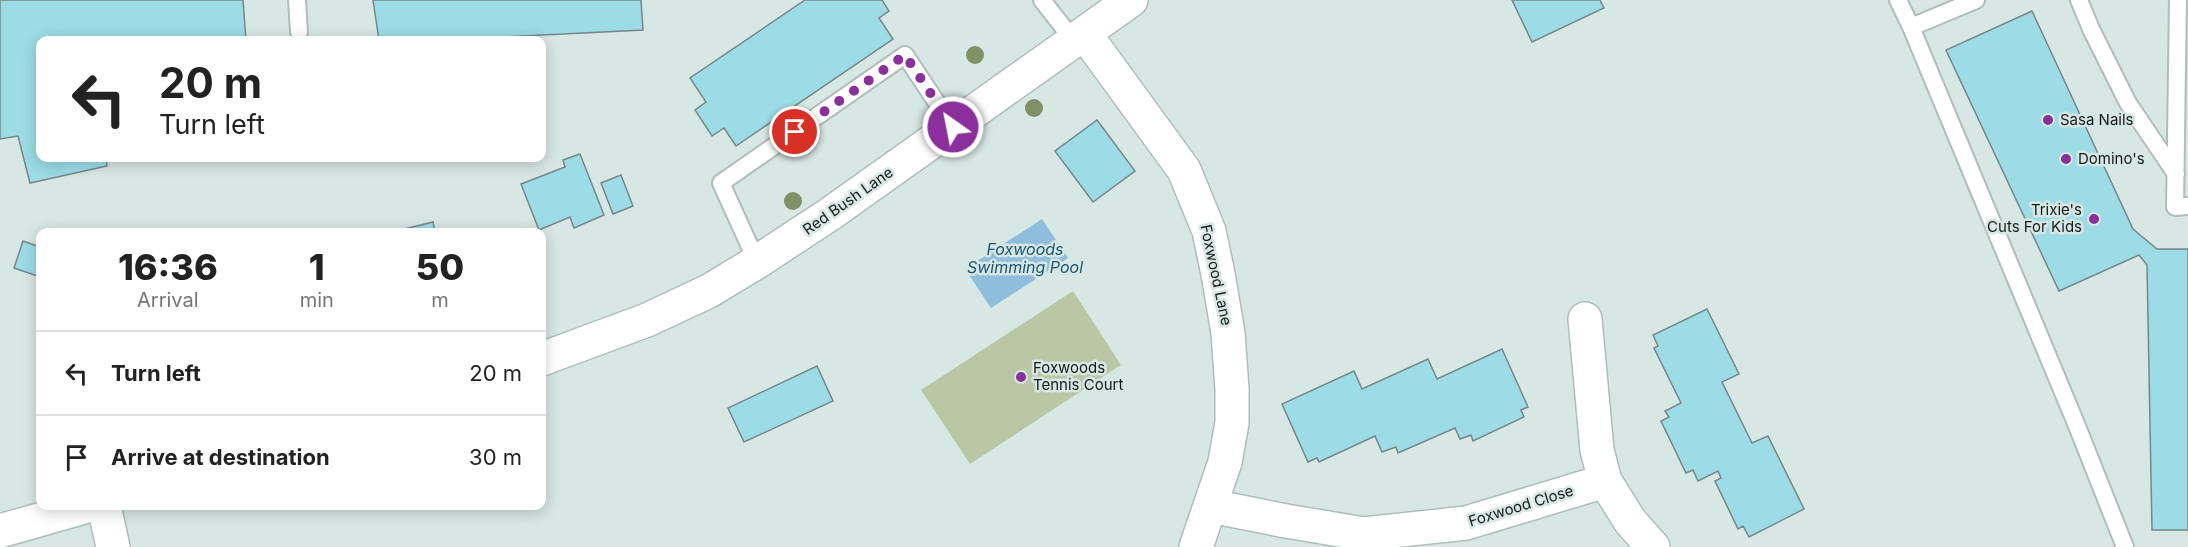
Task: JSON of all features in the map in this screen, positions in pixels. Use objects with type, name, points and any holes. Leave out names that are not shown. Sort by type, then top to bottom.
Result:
[{"type":"street","name":"Red Bush Lane","points":[[546,358],[647,320],[709,291],[757,262],[830,214],[1131,0]]},
{"type":"street","name":"Foxwood Lane","points":[[1080,38],[1184,170],[1209,231],[1228,333],[1232,423],[1225,462],[1196,547]]},
{"type":"street","points":[[1585,319],[1597,450],[1605,481],[1630,521],[1653,547]]},
{"type":"street","name":"Foxwood Close","points":[[1211,506],[1286,521],[1364,541],[1466,523],[1605,481]]},
{"type":"street","points":[[0,531],[74,510]]},
{"type":"street","points":[[105,510],[113,547]]},
{"type":"lane","points":[[297,0],[299,32]]},
{"type":"lane","points":[[1042,0],[1080,38]]},
{"type":"lane","points":[[1898,0],[2077,426],[2125,547]]},
{"type":"lane","points":[[1911,27],[1976,0]]},
{"type":"lane","points":[[2079,0],[2128,103],[2176,174]]},
{"type":"lane","points":[[2178,0],[2175,207],[2188,206]]},
{"type":"lane","points":[[757,262],[721,183],[905,55],[953,127]]},
{"type":"green space","name":"Foxwoods Tennis Court","points":[[1073,291],[1121,365],[970,464],[921,390]]},
{"type":"water","name":"Foxwoods Swimming Pool","points":[[1042,219],[1068,258],[991,308],[965,269]]},
{"type":"building","points":[[0,0],[243,0],[246,36],[36,36],[36,162],[106,162],[107,166],[30,183],[18,136],[0,139]]},
{"type":"building","points":[[373,0],[641,0],[643,30],[522,36],[378,36]]},
{"type":"building","points":[[805,0],[882,0],[889,11],[879,18],[893,39],[736,146],[724,128],[712,136],[695,110],[706,102],[690,78]]},
{"type":"building","points":[[1512,0],[1600,0],[1604,8],[1532,42]]},
{"type":"building","points":[[2032,11],[2133,229],[2157,249],[2188,249],[2188,530],[2152,530],[2147,265],[2139,255],[2059,291],[1946,50]]},
{"type":"building","points":[[1097,120],[1135,171],[1093,202],[1055,151]]},
{"type":"building","points":[[580,154],[604,215],[574,228],[570,217],[544,228],[538,228],[521,184],[565,167],[563,160]]},
{"type":"building","points":[[621,175],[633,206],[613,214],[601,183]]},
{"type":"building","points":[[433,222],[434,228],[408,228]]},
{"type":"building","points":[[23,241],[36,246],[36,276],[14,268]]},
{"type":"building","points":[[1707,309],[1739,374],[1722,382],[1752,443],[1768,436],[1804,509],[1749,537],[1743,526],[1738,529],[1715,481],[1721,478],[1718,471],[1698,481],[1693,470],[1686,473],[1661,421],[1669,417],[1665,411],[1681,403],[1654,348],[1658,346],[1653,335]]},
{"type":"building","points":[[1502,349],[1528,407],[1521,410],[1524,417],[1473,441],[1471,435],[1460,439],[1455,428],[1398,453],[1396,447],[1382,452],[1375,436],[1319,462],[1317,458],[1308,462],[1282,404],[1354,371],[1362,389],[1428,359],[1437,379]]},
{"type":"building","points":[[817,366],[833,401],[744,442],[728,408]]},
{"type":"place","name":"Sasa Nails","points":[[2048,120]]},
{"type":"place","name":"Domino's","points":[[2066,159]]},
{"type":"place","name":"Trixie's Cuts For Kids","points":[[2094,219]]},
{"type":"place","name":"Foxwoods Tennis Court","points":[[1021,377]]},
{"type":"route","points":[[795,132],[905,55],[953,127]]}]
